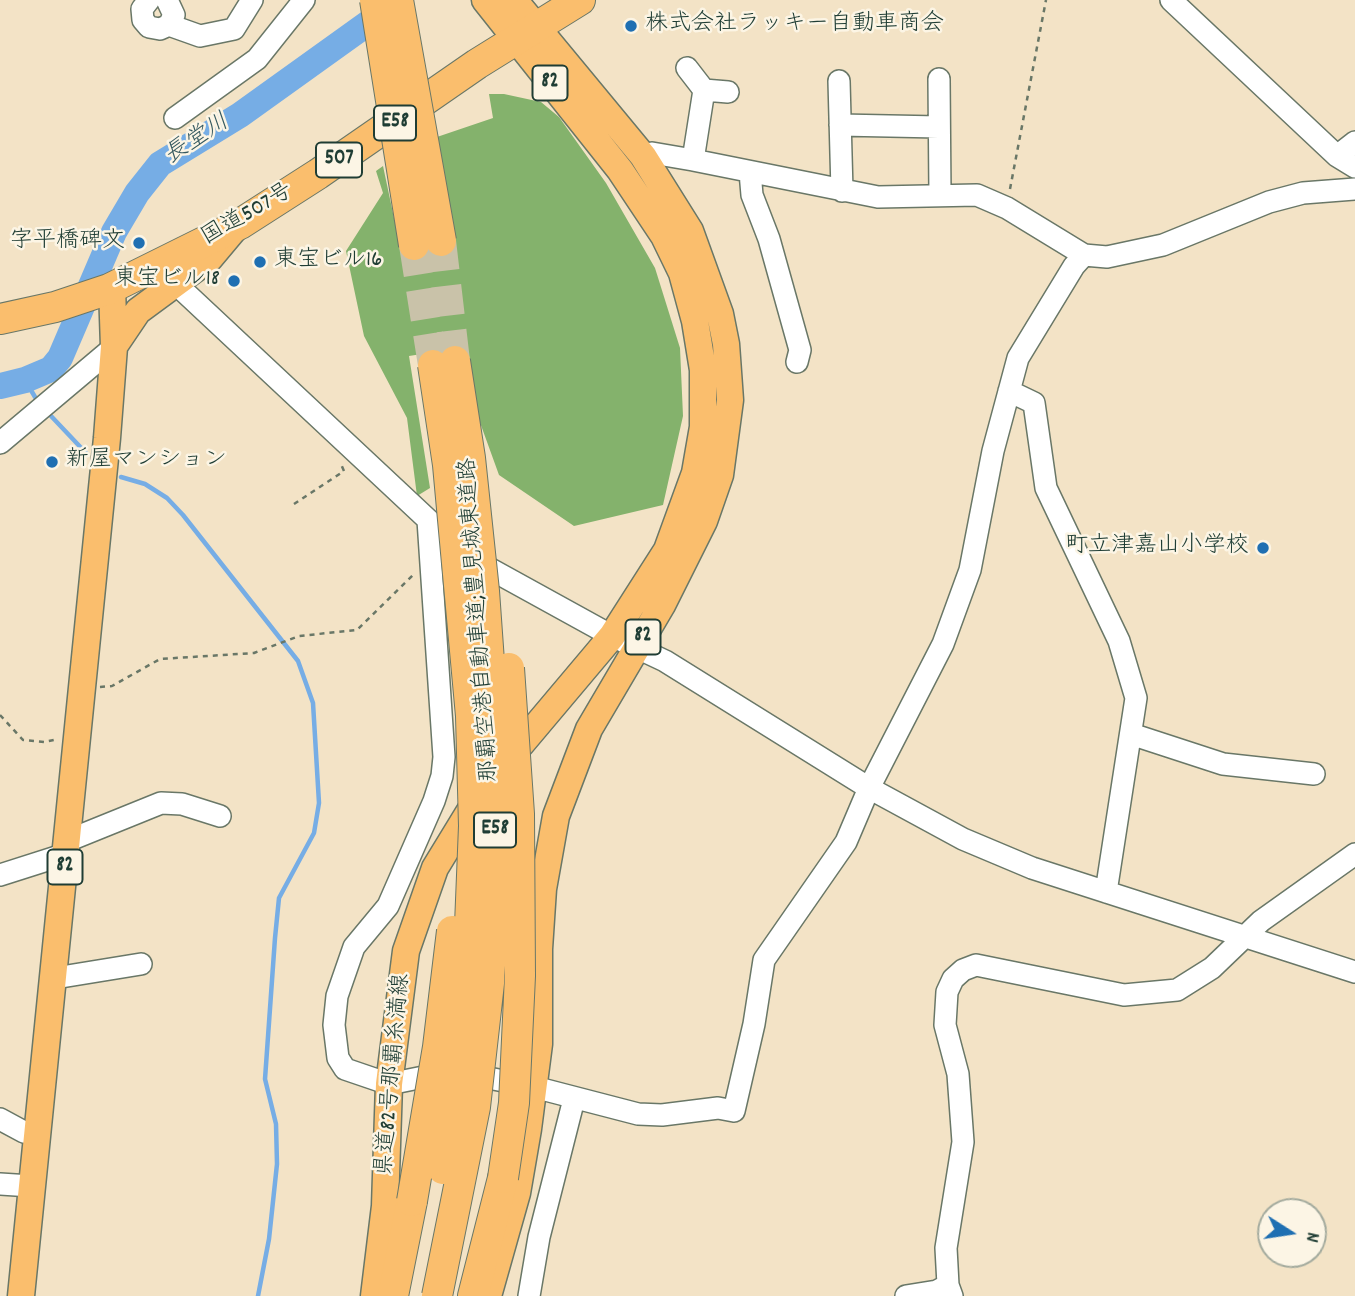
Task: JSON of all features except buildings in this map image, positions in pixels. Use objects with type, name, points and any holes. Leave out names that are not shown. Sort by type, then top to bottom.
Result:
[{"type":"highway","name":"E58","points":[[375,0],[427,243],[398,0]]},
{"type":"highway","name":"国道507号","points":[[0,318],[55,307],[110,288],[240,223],[580,0]]},
{"type":"highway","name":"那覇空港自動車道;豊見城東道路","points":[[437,1296],[475,1107],[489,983],[496,852],[493,718],[444,363]]},
{"type":"highway","name":"那覇空港自動車道;豊見城東道路","points":[[416,1296],[454,1105],[467,999],[474,827],[459,461]]},
{"type":"highway","points":[[459,461],[506,638],[519,802],[517,1064],[503,1178],[473,1296]]},
{"type":"highway","points":[[393,1296],[438,1047],[452,929],[458,758],[459,461]]},
{"type":"main road","name":"県道82号那覇糸満線","points":[[485,0],[526,33],[643,156],[681,214],[704,262],[726,344],[730,400],[725,448],[712,501],[687,559],[589,729],[556,816],[543,889],[539,949],[539,1044],[534,1087],[517,1193],[488,1296]]},
{"type":"main road","name":"県道82号那覇糸満線","points":[[374,1296],[385,1206],[389,1084],[405,951],[435,868],[489,781],[612,636],[667,550],[695,473],[703,427],[702,370],[695,321],[682,273],[643,202],[526,33],[514,0]]},
{"type":"main road","points":[[114,346],[130,320],[210,258],[240,223]]},
{"type":"main road","name":"82","points":[[20,1296],[55,978],[114,346],[110,288]]},
{"type":"street","points":[[167,0],[174,10],[169,25]]},
{"type":"street","points":[[140,5],[146,24],[154,29],[169,25],[200,36],[234,29],[252,0]]},
{"type":"street","points":[[175,118],[243,71],[304,0]]},
{"type":"street","points":[[1171,0],[1346,161],[1355,142]]},
{"type":"street","points":[[239,24],[273,38]]},
{"type":"street","points":[[687,68],[704,90],[693,160]]},
{"type":"street","points":[[939,79],[940,195]]},
{"type":"street","points":[[839,81],[842,191]]},
{"type":"street","points":[[704,90],[728,92]]},
{"type":"street","points":[[840,125],[939,127]]},
{"type":"street","points":[[643,156],[652,153],[693,160],[878,197],[977,195],[1006,208],[1084,255],[1107,257],[1134,254],[1269,202],[1303,193],[1355,189]]},
{"type":"street","points":[[750,172],[751,195],[769,239],[800,350],[797,362]]},
{"type":"street","points":[[428,520],[444,757],[442,776],[434,801],[388,906],[354,947],[337,996],[334,1025],[338,1058],[345,1069],[389,1084],[453,1071],[534,1087],[638,1114],[662,1115],[718,1108],[734,1111],[754,1024],[764,960],[846,842],[869,788],[943,644],[970,570],[993,451],[1018,358],[1074,266],[1084,255]]},
{"type":"street","points":[[176,284],[469,558],[612,636],[665,661],[869,788],[963,839],[1032,869],[1355,972]]},
{"type":"street","points":[[0,443],[114,346]]},
{"type":"street","points":[[1009,391],[1034,404],[1046,488],[1119,641],[1136,698],[1106,892]]},
{"type":"street","points":[[1131,734],[1223,764],[1314,774]]},
{"type":"street","points":[[0,874],[66,848],[161,803],[182,804],[220,816]]},
{"type":"street","points":[[906,1296],[950,1291],[946,1248],[963,1142],[958,1074],[945,1024],[947,992],[953,979],[963,970],[976,965],[1124,995],[1177,990],[1212,968],[1261,921],[1355,854]]},
{"type":"street","points":[[55,978],[141,964]]},
{"type":"street","points":[[529,1296],[539,1237],[574,1099]]},
{"type":"street","points":[[0,1119],[24,1132],[38,1134]]},
{"type":"street","points":[[0,1185],[31,1186]]},
{"type":"path","points":[[1006,208],[1023,108],[1046,0]]},
{"type":"path","points":[[294,504],[344,471],[339,460]]},
{"type":"path","points":[[83,688],[112,686],[159,659],[254,653],[289,639],[357,630],[371,620],[411,576],[432,568]]},
{"type":"path","points":[[0,715],[23,740],[52,742],[69,734],[78,735]]},
{"type":"green space","points":[[489,94],[504,94],[541,102],[559,117],[606,183],[655,268],[680,348],[683,416],[663,505],[574,526],[499,475],[478,417],[466,347],[409,356],[430,488],[417,496],[407,418],[364,336],[346,251],[383,193],[376,171],[383,166],[401,251],[448,246],[434,138],[493,118]]},
{"type":"waterway","name":"長堂川","points":[[0,386],[25,380],[51,369],[60,358],[114,232],[137,193],[160,164],[240,115],[392,6]]},
{"type":"waterway","points":[[25,380],[35,397]]},
{"type":"waterway","points":[[51,416],[87,454]]},
{"type":"waterway","points":[[121,477],[145,484],[167,498],[183,515],[298,661],[313,703],[319,803],[314,833],[279,898],[275,938],[265,1079],[276,1124],[277,1164],[269,1239],[258,1296]]},
{"type":"tunnel","points":[[441,241],[455,361]]},
{"type":"tunnel","points":[[414,245],[433,365]]},
{"type":"place","name":"株式会社ラッキー自動車商会","points":[[631,26]]},
{"type":"place","name":"字平橋碑文","points":[[139,243]]},
{"type":"place","name":"東宝ビル16","points":[[260,262]]},
{"type":"place","name":"東宝ビル18","points":[[234,281]]},
{"type":"place","name":"新屋マンション","points":[[52,462]]},
{"type":"place","name":"町立津嘉山小学校","points":[[1263,548]]}]
